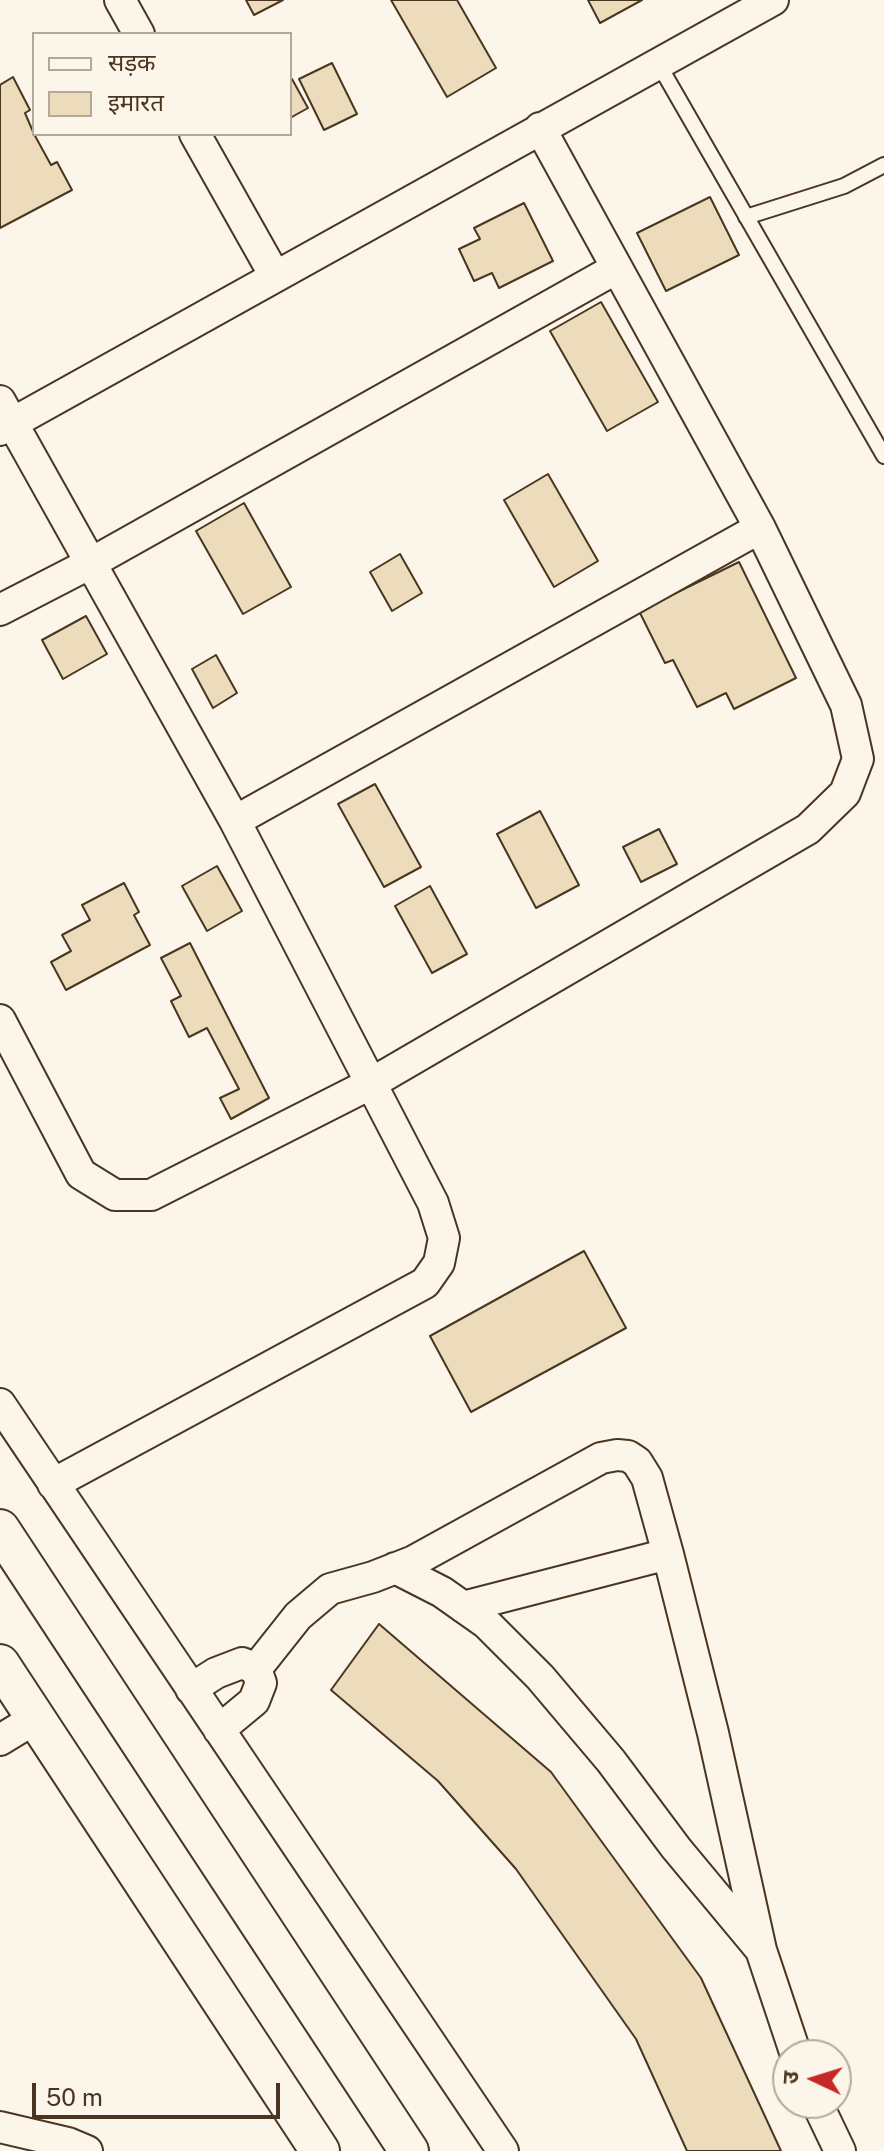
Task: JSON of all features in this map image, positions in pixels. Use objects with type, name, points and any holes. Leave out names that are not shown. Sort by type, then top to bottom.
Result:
[{"type":"street","points":[[53,1484],[425,1283],[439,1263],[444,1238],[433,1203],[235,821],[91,563],[4,418],[275,276],[773,0]]},
{"type":"street","points":[[127,2],[138,32]]},
{"type":"street","points":[[0,1020],[81,1174],[115,1195],[151,1195],[370,1084],[808,829],[845,793],[858,759],[846,705],[760,528],[540,128]]},
{"type":"street","points":[[196,136],[275,276]]},
{"type":"street","points":[[0,610],[91,563],[617,268]]},
{"type":"street","points":[[235,821],[760,528]]},
{"type":"street","points":[[0,1404],[503,2151]]},
{"type":"street","points":[[256,1669],[298,1616],[330,1589],[414,1561],[601,1458],[628,1456],[637,1462],[647,1478],[668,1554],[713,1733],[761,1950],[791,2039]]},
{"type":"street","points":[[0,1529],[409,2151]]},
{"type":"street","points":[[463,1607],[668,1554]]},
{"type":"street","points":[[395,1568],[442,1592],[486,1623],[540,1677],[761,1950]]},
{"type":"street","points":[[191,1689],[216,1673],[242,1663],[256,1669],[261,1683],[254,1701],[219,1730]]},
{"type":"street","points":[[2,1671],[320,2151]]},
{"type":"street","points":[[0,1740],[36,1718]]},
{"type":"street","points":[[825,2119],[840,2151]]},
{"type":"street","points":[[0,2127],[68,2143],[87,2151]]},
{"type":"lane","points":[[657,63],[884,456]]},
{"type":"lane","points":[[746,217],[844,186],[884,165]]},
{"type":"building","points":[[246,0],[283,0],[254,15]]},
{"type":"building","points":[[391,0],[457,0],[496,68],[447,97]]},
{"type":"building","points":[[588,0],[642,0],[600,23]]},
{"type":"building","points":[[332,63],[357,114],[324,130],[299,79]]},
{"type":"building","points":[[13,77],[30,110],[25,113],[32,136],[35,136],[51,165],[57,162],[72,190],[0,228],[0,85]]},
{"type":"building","points":[[292,79],[308,108],[292,117]]},
{"type":"building","points":[[710,197],[739,255],[666,291],[637,233]]},
{"type":"building","points":[[524,203],[553,261],[499,288],[492,273],[474,281],[459,249],[480,239],[474,228]]},
{"type":"building","points":[[601,302],[658,402],[607,431],[550,331]]},
{"type":"building","points":[[548,474],[598,561],[554,587],[504,500]]},
{"type":"building","points":[[244,503],[291,587],[243,614],[196,531]]},
{"type":"building","points":[[400,554],[422,593],[392,611],[370,572]]},
{"type":"building","points":[[739,562],[796,678],[734,709],[726,693],[697,707],[673,660],[665,663],[639,611]]},
{"type":"building","points":[[86,616],[107,654],[63,679],[42,640]]},
{"type":"building","points":[[216,655],[237,693],[213,708],[192,669]]},
{"type":"building","points":[[375,784],[421,867],[384,887],[338,804]]},
{"type":"building","points":[[540,811],[579,885],[536,908],[497,834]]},
{"type":"building","points":[[659,829],[677,864],[641,882],[623,847]]},
{"type":"building","points":[[217,866],[242,911],[207,931],[182,886]]},
{"type":"building","points":[[124,883],[139,912],[134,915],[150,945],[66,990],[51,962],[71,951],[62,935],[90,920],[82,905]]},
{"type":"building","points":[[430,886],[467,954],[432,973],[395,906]]},
{"type":"building","points":[[190,943],[269,1098],[231,1119],[220,1098],[239,1089],[207,1028],[189,1037],[171,1001],[181,996],[161,958]]},
{"type":"building","points":[[584,1251],[626,1328],[471,1412],[430,1336]]},
{"type":"building","points":[[379,1624],[551,1772],[701,1978],[781,2151],[687,2151],[636,2039],[516,1869],[438,1781],[331,1690]]}]
